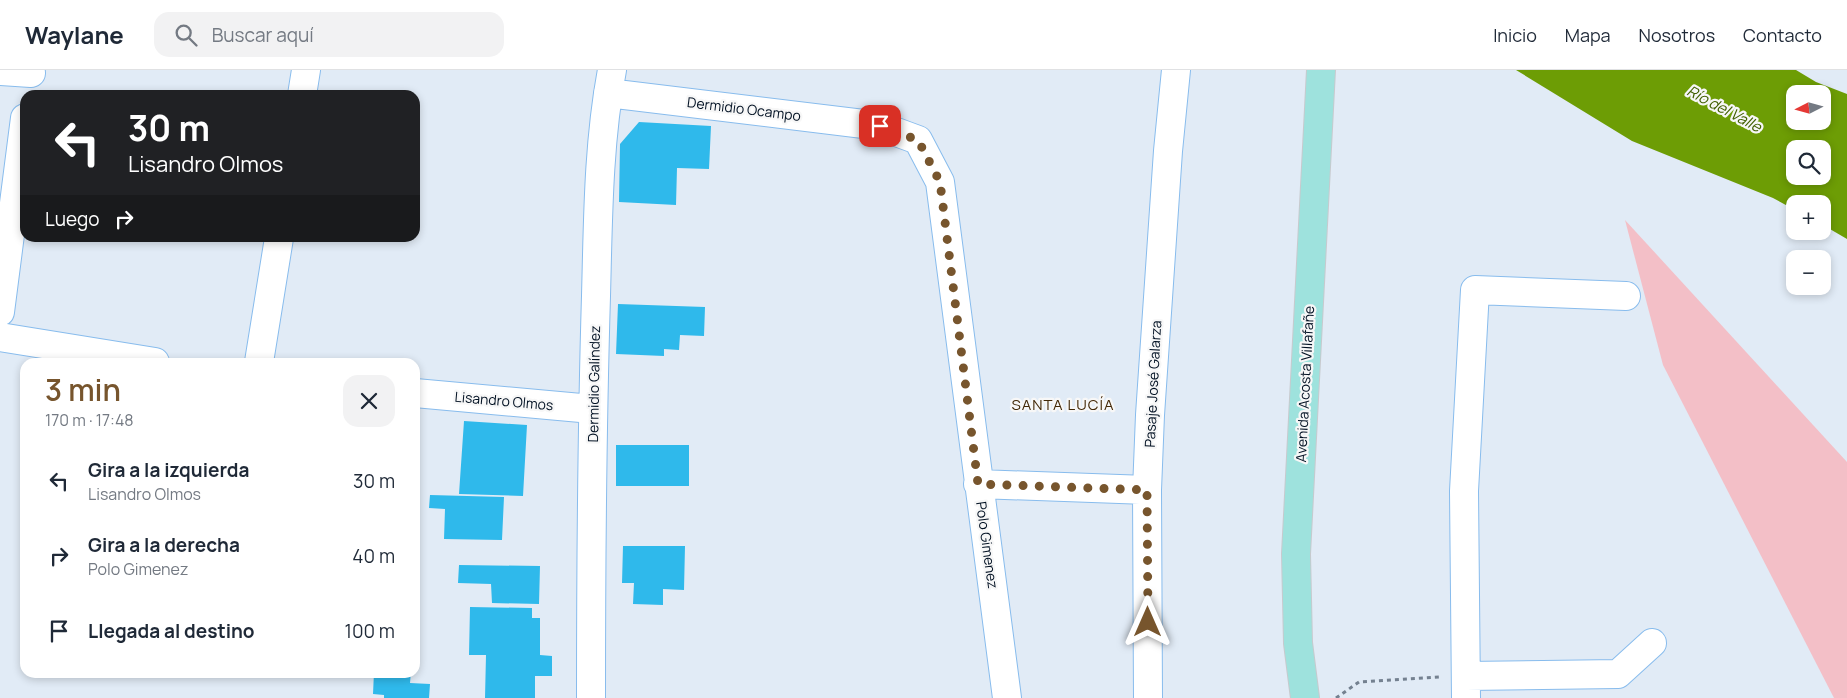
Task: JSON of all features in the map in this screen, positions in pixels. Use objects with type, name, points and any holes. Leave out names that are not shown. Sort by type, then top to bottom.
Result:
[{"type":"main road","name":"Avenida Acosta Villafañe","points":[[1305,698],[1298,644],[1296,554],[1321,70]]},
{"type":"street","points":[[0,70],[30,79]]},
{"type":"street","points":[[303,90],[306,70]]},
{"type":"street","name":"Pasaje José Galarza","points":[[1148,698],[1147,490],[1150,415],[1165,190],[1176,70]]},
{"type":"street","name":"Dermidio Ocampo","points":[[610,81],[880,126]]},
{"type":"street","name":"Dermidio Galíndez","points":[[591,698],[592,409],[598,211],[610,81]]},
{"type":"street","name":"Polo Gimenez","points":[[880,126],[918,140],[940,182],[1007,698]]},
{"type":"street","points":[[0,312],[20,157]]},
{"type":"street","points":[[260,358],[278,242]]},
{"type":"street","points":[[1626,296],[1475,290],[1464,491],[1466,687],[1620,686],[1652,643]]},
{"type":"street","points":[[0,337],[130,358]]},
{"type":"street","name":"Lisandro Olmos","points":[[420,393],[592,409]]},
{"type":"street","points":[[978,484],[1147,490]]},
{"type":"path","points":[[1336,698],[1359,682],[1466,687]]},
{"type":"shaded area","points":[[1625,220],[1847,462],[1847,698],[1834,698],[1663,365]]},
{"type":"water","name":"Río del Valle","points":[[1516,70],[1796,70],[1824,85],[1786,85],[1786,130],[1831,130],[1831,88],[1847,94],[1847,239],[1831,230],[1831,195],[1786,195],[1786,205],[1773,198],[1632,141]]},
{"type":"building","points":[[639,122],[711,126],[709,169],[677,168],[676,205],[619,202],[620,144]]},
{"type":"building","points":[[618,304],[705,307],[704,336],[680,335],[679,350],[664,349],[664,356],[616,354]]},
{"type":"building","points":[[464,421],[527,425],[523,496],[459,494]]},
{"type":"building","points":[[616,445],[689,445],[689,486],[616,486]]},
{"type":"building","points":[[430,495],[504,497],[502,540],[444,539],[445,509],[429,508]]},
{"type":"building","points":[[623,546],[685,546],[684,590],[663,589],[663,605],[633,604],[634,583],[622,583]]},
{"type":"building","points":[[459,565],[540,566],[539,604],[492,603],[491,584],[458,583]]},
{"type":"building","points":[[470,607],[532,608],[532,618],[540,618],[540,655],[552,656],[552,676],[535,676],[535,698],[485,698],[486,655],[469,655]]},
{"type":"building","points":[[374,678],[410,678],[410,683],[430,684],[429,698],[384,698],[384,695],[373,694]]},
{"type":"district","name":"SANTA LUCÍA","points":[[1063,405]]},
{"type":"route","points":[[880,126],[918,140],[940,182],[978,484],[1147,490],[1148,622]]}]
